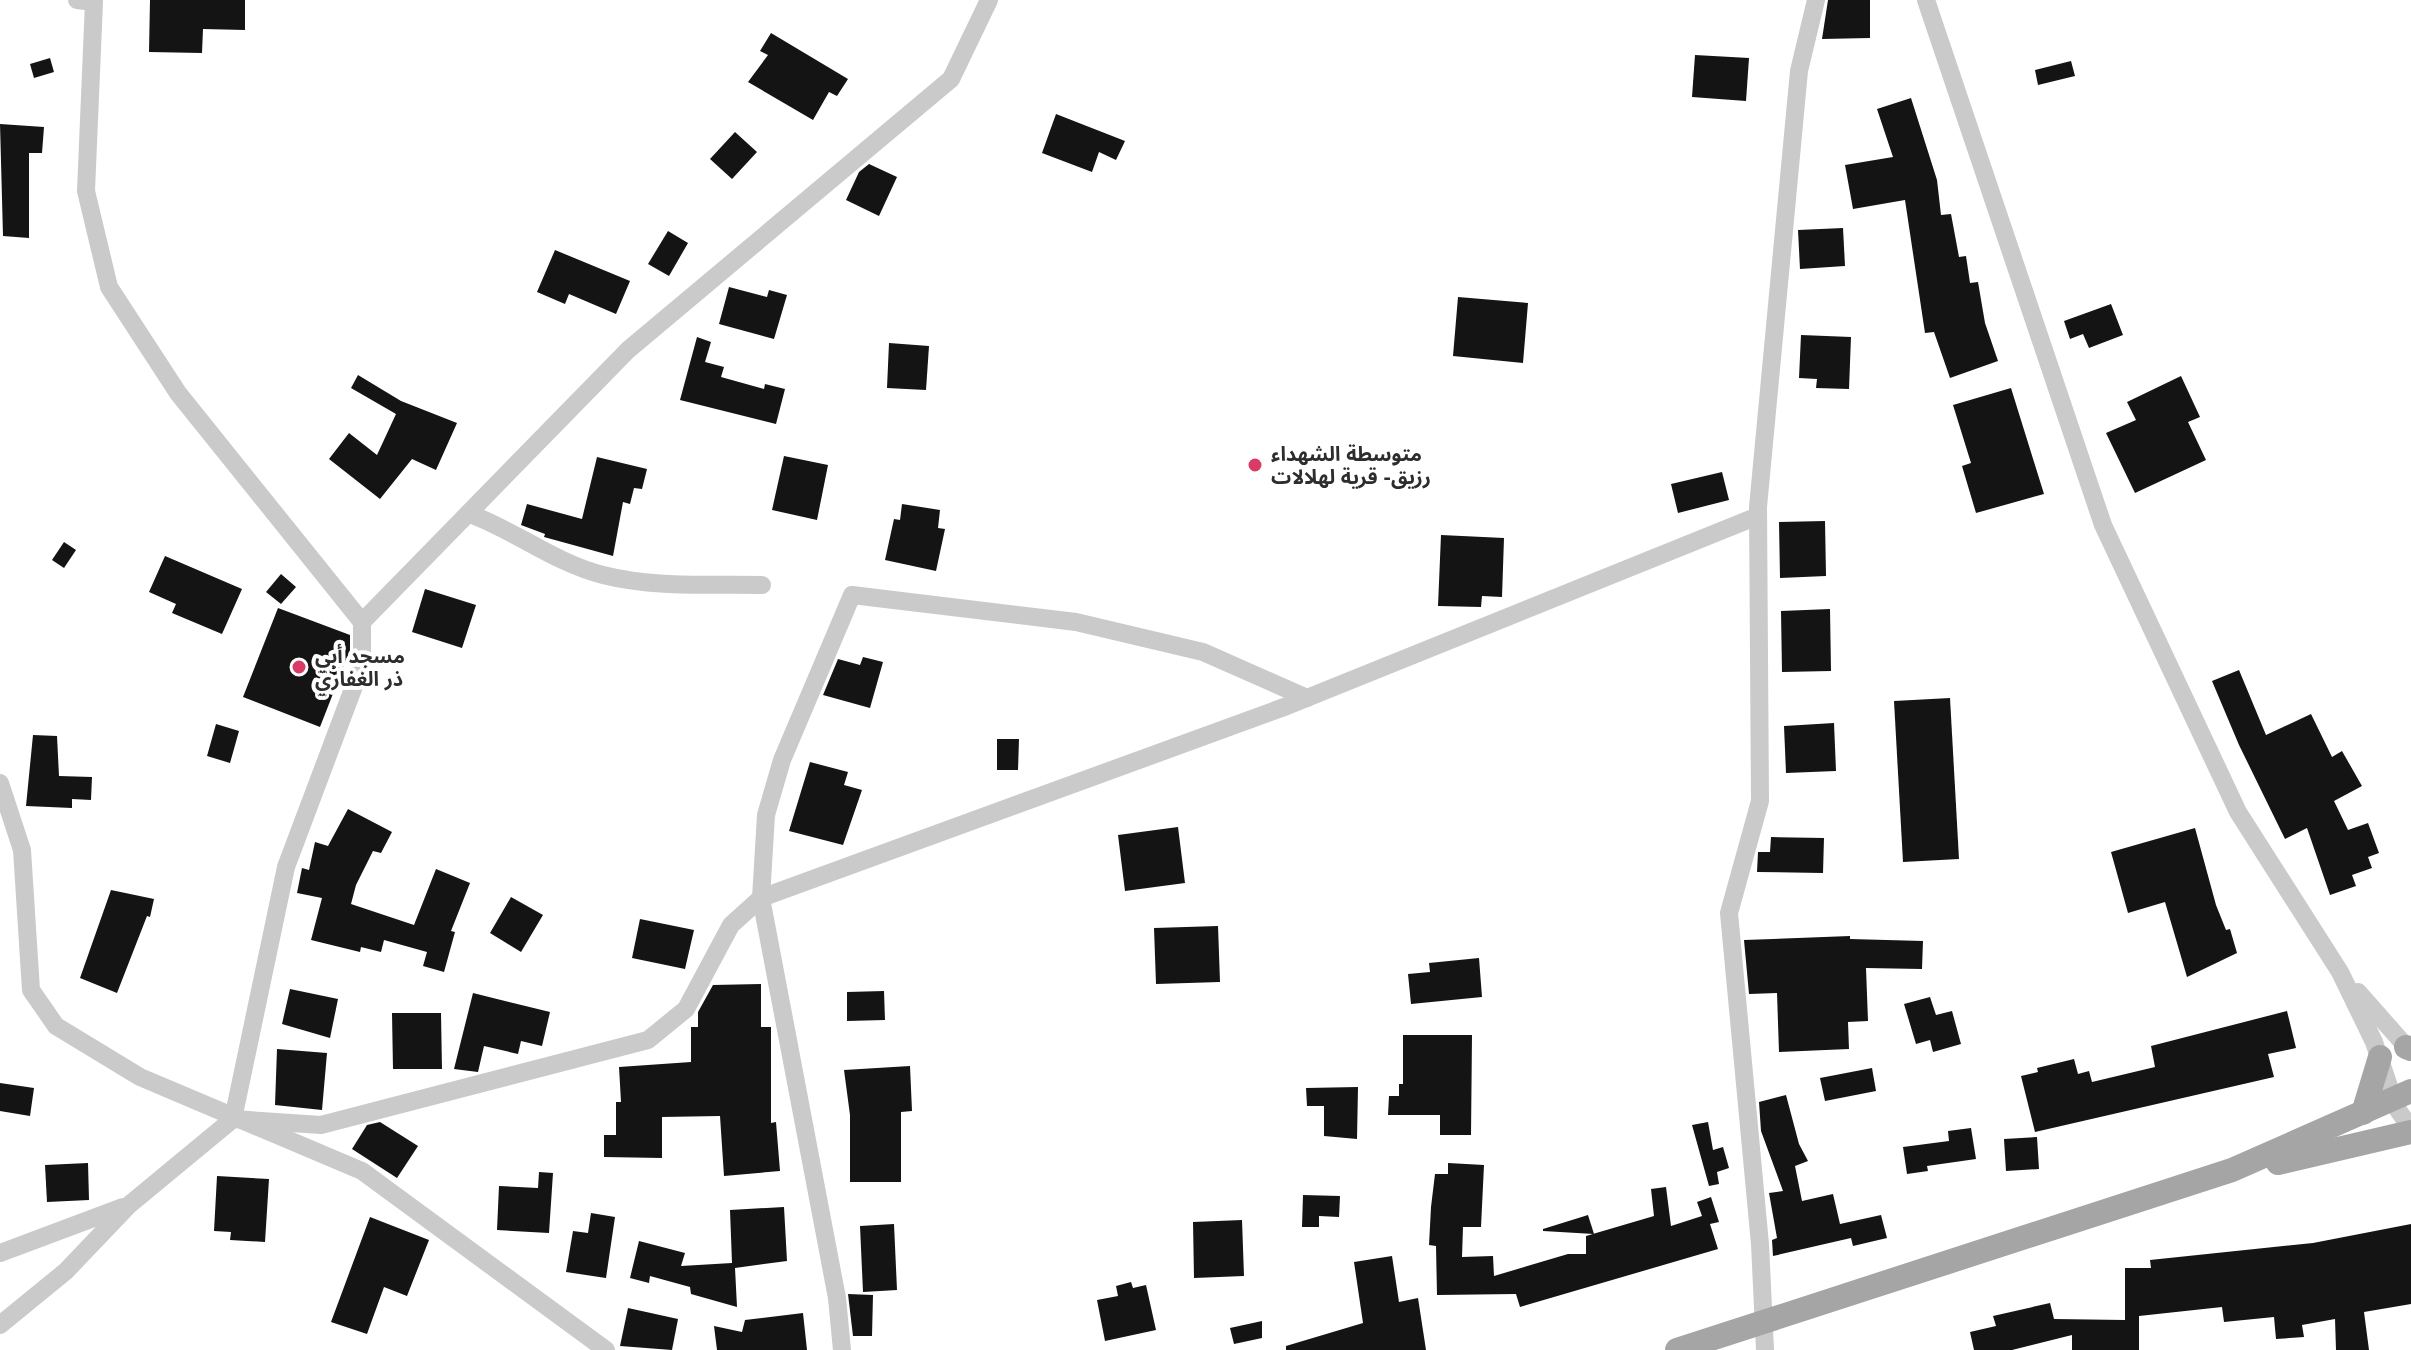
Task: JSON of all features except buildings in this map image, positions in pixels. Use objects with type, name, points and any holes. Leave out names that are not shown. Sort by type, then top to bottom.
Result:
[{"type":"main road","points":[[2363,1113],[2380,1057]]},
{"type":"main road","points":[[2232,1170],[2402,1094]]},
{"type":"main road","points":[[1677,1350],[2232,1170],[2411,1130]]},
{"type":"street","points":[[0,1325],[66,1271],[129,1205],[233,1119],[286,867],[362,665],[362,622],[178,393],[109,287],[86,191],[94,2],[77,0]]},
{"type":"street","points":[[362,622],[628,350],[951,79],[989,0]]},
{"type":"street","points":[[1765,1350],[1760,1244],[1729,913],[1760,801],[1758,516],[1799,71],[1816,0]]},
{"type":"street","points":[[1926,0],[2103,525],[2238,812],[2340,972],[2380,1057],[2402,1094],[2411,1130]]},
{"type":"street","points":[[470,514],[490,521],[540,551],[602,575],[646,582],[762,585]]},
{"type":"street","points":[[233,1119],[321,1125],[648,1040],[686,1009],[731,925],[761,898],[1307,698],[1758,516]]},
{"type":"street","points":[[842,1350],[837,1298],[761,898],[766,815],[782,760],[852,595],[1076,622],[1203,652],[1307,698]]},
{"type":"street","points":[[0,783],[22,850],[31,990],[56,1026],[140,1077],[233,1119],[362,1171],[606,1350]]},
{"type":"street","points":[[2340,972],[2409,1049]]},
{"type":"street","points":[[0,1253],[129,1205]]},
{"type":"place","name":"متوسطة الشهداء رزيق- قرية لهلالات","points":[[1255,465]]},
{"type":"place","name":"مسجد أبي ذر الغفاري","points":[[299,667]]}]
